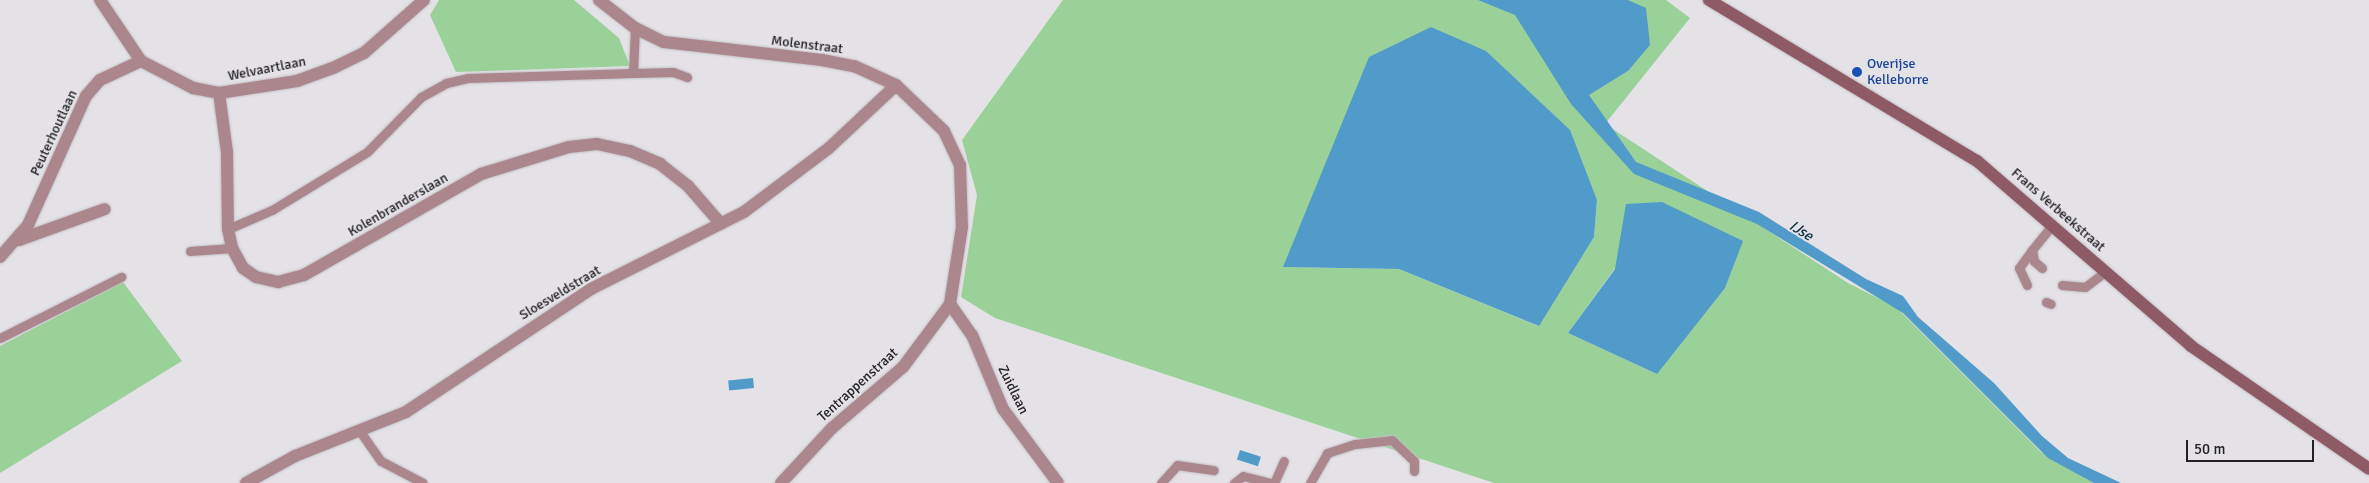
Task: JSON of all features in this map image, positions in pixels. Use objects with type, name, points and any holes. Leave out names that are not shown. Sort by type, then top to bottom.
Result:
[{"type":"main road","name":"Frans Verbeekstraat","points":[[1709,0],[1938,135],[2053,224],[2233,378],[2369,468]]},
{"type":"street","name":"Welvaartlaan","points":[[100,0],[140,61],[193,88],[219,93],[297,81],[332,68],[364,53],[424,0]]},
{"type":"street","name":"Molenstraat","points":[[599,0],[635,28],[680,47],[854,66],[896,85],[944,130],[960,166],[962,227],[950,304]]},
{"type":"street","name":"Peuterhoutlaan","points":[[19,240],[86,96],[100,80],[140,61]]},
{"type":"street","name":"Sloesveldstraat","points":[[246,483],[279,464],[432,396],[591,289],[722,224],[782,187],[896,85]]},
{"type":"street","name":"Kolenbranderslaan","points":[[219,93],[227,152],[228,228],[232,248],[243,268],[256,277],[278,282],[304,275],[481,174],[569,146],[597,144],[630,151],[660,164],[688,186],[722,224]]},
{"type":"street","name":"Peuterhoutlaan","points":[[0,257],[19,240],[105,209]]},
{"type":"street","name":"Tentrappenstraat","points":[[782,483],[832,428],[903,367],[950,304]]},
{"type":"street","name":"Zuidlaan","points":[[950,304],[972,335],[1003,409],[1058,483]]},
{"type":"lane","points":[[633,73],[635,28]]},
{"type":"lane","points":[[228,228],[272,210],[367,152],[421,97],[446,83],[467,78],[673,72],[687,77]]},
{"type":"lane","points":[[2027,285],[2019,268],[2053,224]]},
{"type":"lane","points":[[190,251],[232,248]]},
{"type":"lane","points":[[2032,250],[2034,260],[2042,268]]},
{"type":"lane","points":[[2062,284],[2073,291],[2106,271]]},
{"type":"lane","points":[[0,338],[121,277]]},
{"type":"lane","points":[[359,430],[381,461],[423,483]]},
{"type":"lane","points":[[1310,483],[1327,453],[1355,444],[1392,440],[1414,461],[1414,471]]},
{"type":"lane","points":[[1234,483],[1243,476],[1273,483],[1284,461]]},
{"type":"lane","points":[[1161,483],[1177,465],[1214,470]]},
{"type":"green space","points":[[439,0],[574,0],[619,38],[630,66],[456,72],[430,15]]},
{"type":"green space","points":[[1063,0],[1520,0],[1519,9],[1580,100],[1628,71],[1646,9],[1628,0],[1666,0],[1690,18],[1605,124],[1848,283],[1896,307],[2041,452],[2094,483],[1494,483],[995,318],[961,297],[977,195],[962,140]],"holes":[[[1486,51],[1512,79],[1597,200],[1594,237],[1538,326],[1399,269],[1284,267]],[[1615,268],[1657,374],[1568,333]]]},
{"type":"green space","points":[[123,282],[182,361],[0,473],[0,346]]},
{"type":"water","points":[[1478,0],[1628,0],[1646,8],[1650,45],[1628,71],[1589,95],[1636,162],[1759,212],[1866,279],[1903,296],[1918,317],[1994,383],[2042,436],[2068,458],[2121,483],[2094,483],[2048,458],[1903,313],[1757,224],[1634,174],[1571,104],[1515,15]]},
{"type":"water","points":[[1431,27],[1486,51],[1570,130],[1597,200],[1594,237],[1539,326],[1399,269],[1283,267],[1369,57]]},
{"type":"water","points":[[1662,202],[1743,241],[1725,288],[1657,374],[1568,333],[1615,269],[1626,204]]},
{"type":"water","points":[[753,378],[754,388],[729,391],[728,381]]},
{"type":"water","points":[[1240,450],[1261,457],[1258,466],[1237,460]]},
{"type":"place","name":"Overijse Kelleborre","points":[[1857,72]]},
{"type":"water label","name":"IJse","points":[[1801,231]]}]
